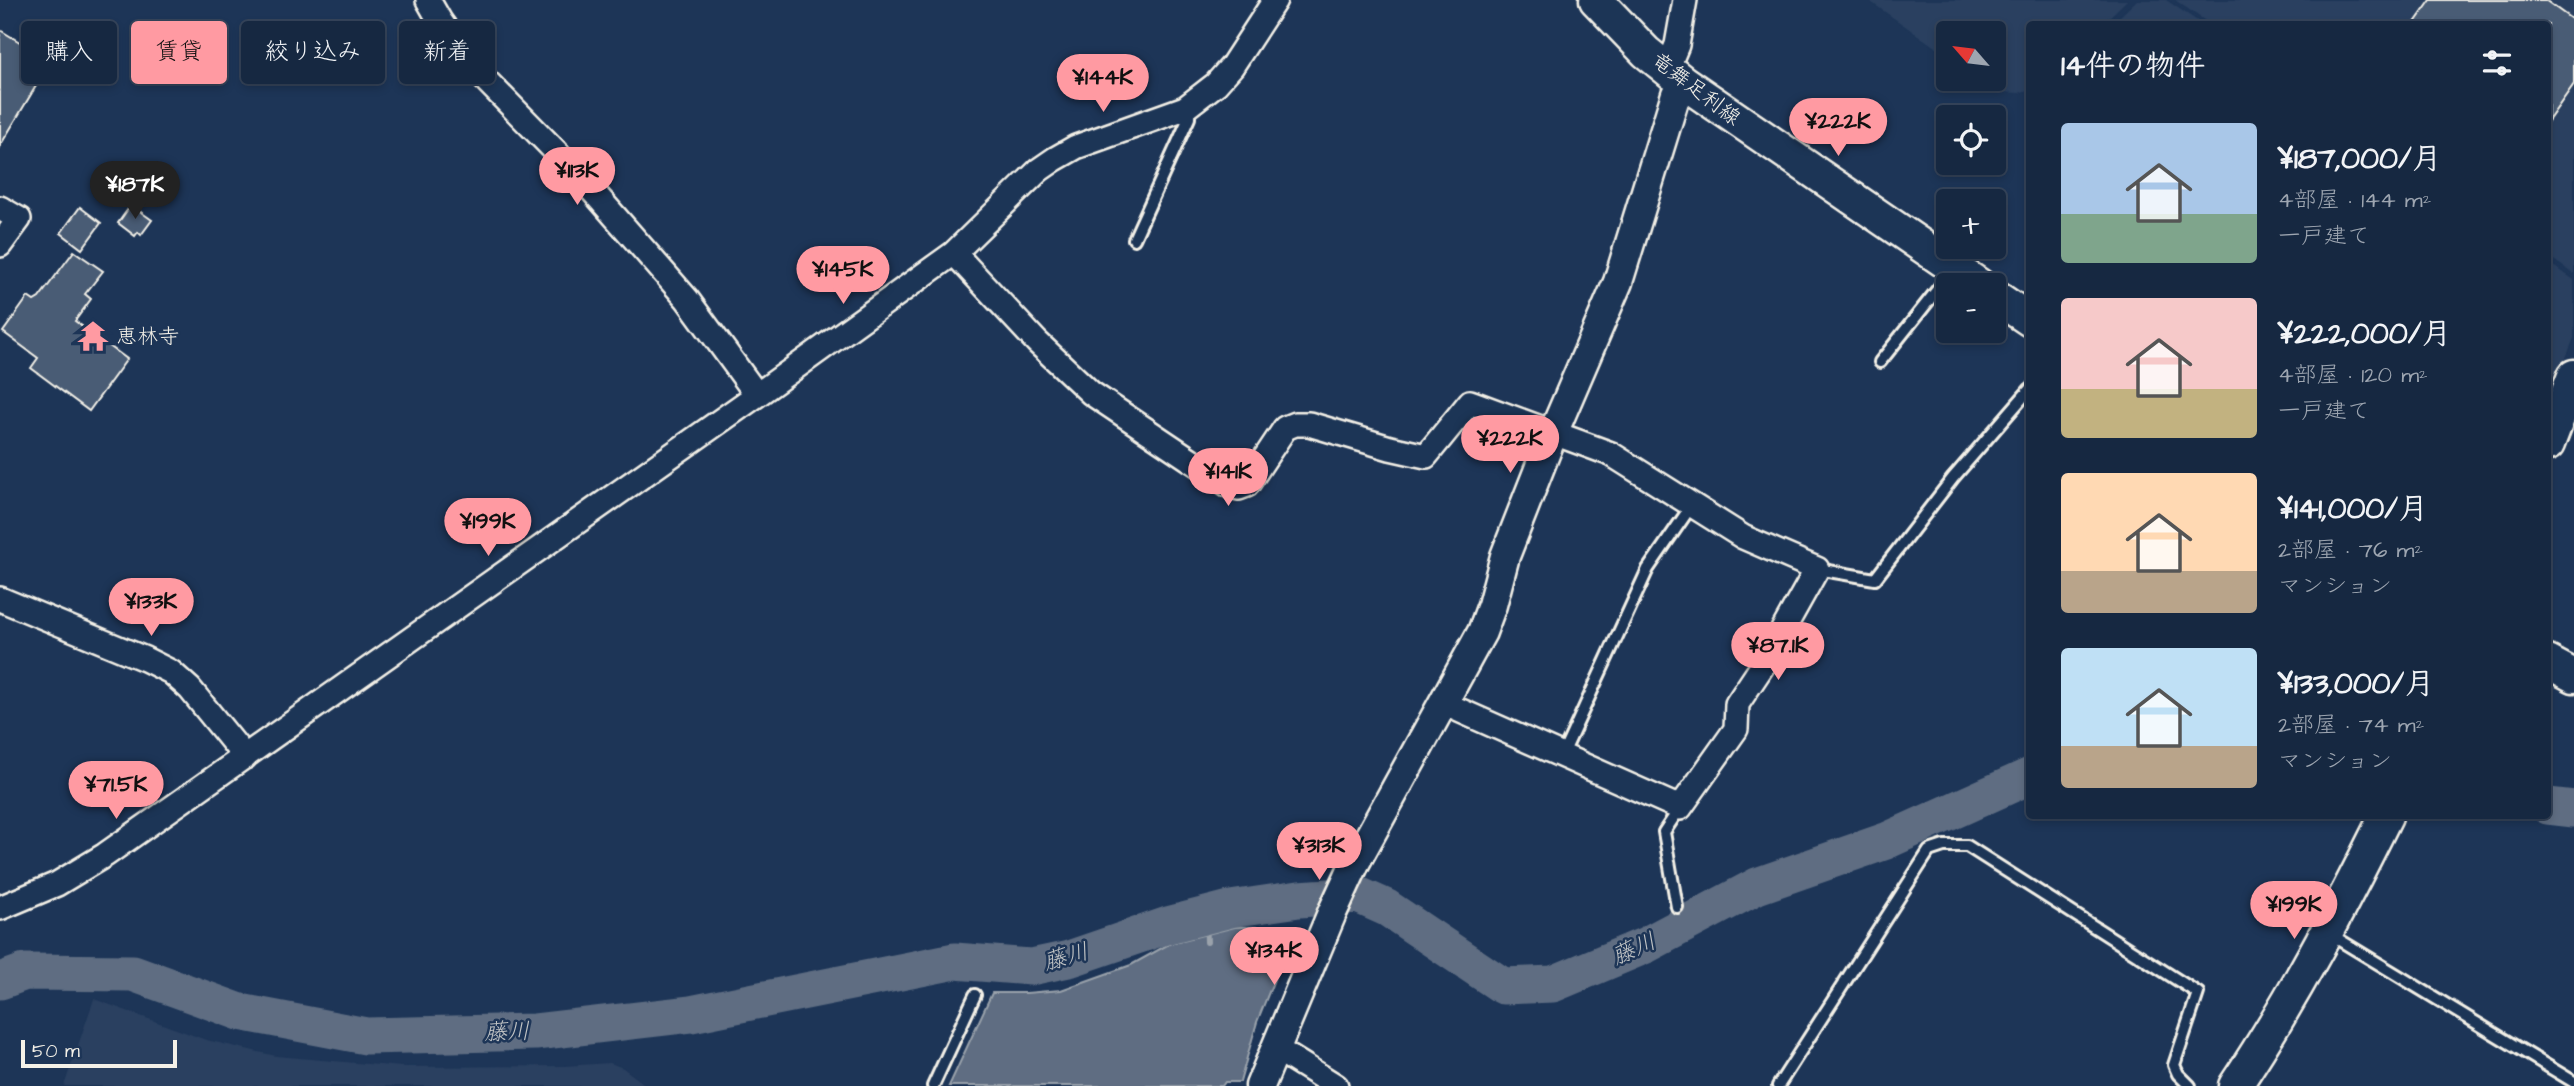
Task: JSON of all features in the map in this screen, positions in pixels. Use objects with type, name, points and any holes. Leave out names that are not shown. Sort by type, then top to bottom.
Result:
[{"type":"main road","name":"竜舞足利線","points":[[1595,0],[1646,52],[1675,75],[1961,273]]},
{"type":"main road","points":[[2006,304],[2026,317]]},
{"type":"main road","points":[[2551,436],[2574,376]]},
{"type":"main road","points":[[2551,664],[2574,676]]},
{"type":"main road","points":[[2235,1086],[2293,996],[2328,933],[2385,819]]},
{"type":"street","points":[[428,0],[473,67],[577,173],[687,299],[757,395]]},
{"type":"street","points":[[0,908],[57,884],[105,855],[757,395],[954,253],[1039,170],[1055,159],[1076,148],[1188,106],[1216,84],[1232,66],[1275,0]]},
{"type":"street","points":[[1260,1086],[1349,876],[1482,632],[1504,556],[1553,431],[1618,282],[1676,94],[1677,46],[1685,0]]},
{"type":"street","points":[[0,208],[19,219],[0,245]]},
{"type":"street","points":[[954,253],[1037,342],[1091,393],[1230,486],[1239,488],[1247,485],[1285,428],[1295,424],[1309,424],[1426,456],[1471,402],[1611,454],[1743,537],[1817,569],[1765,662],[1737,704],[1736,729],[1680,808],[1443,703]]},
{"type":"street","points":[[0,599],[171,672],[190,689],[245,757]]},
{"type":"street","points":[[1275,1048],[1336,1086]]},
{"type":"lane","points":[[1134,239],[1189,118],[1188,106]]},
{"type":"lane","points":[[1880,362],[1936,307]]},
{"type":"lane","points":[[1817,569],[1875,579],[1953,478],[2026,394]]},
{"type":"lane","points":[[1562,756],[1648,569],[1692,505]]},
{"type":"lane","points":[[1677,906],[1664,832],[1680,808]]},
{"type":"lane","points":[[1778,1086],[1929,851],[1944,846],[1967,846],[2198,993],[2174,1065],[2178,1074],[2190,1086]]},
{"type":"lane","points":[[2328,933],[2574,1082]]},
{"type":"lane","points":[[933,1086],[975,995]]},
{"type":"shaded area","points":[[1868,0],[2127,0],[2105,21],[2026,21],[2026,90],[2019,93],[2000,92],[2006,91],[2006,21],[1936,21],[1936,48]]},
{"type":"shaded area","points":[[2137,0],[2166,0],[2198,21],[2115,21]]},
{"type":"shaded area","points":[[2175,0],[2574,0],[2574,274],[2551,258],[2551,21],[2206,21]]},
{"type":"shaded area","points":[[2551,264],[2574,280],[2574,338],[2551,395]]},
{"type":"shaded area","points":[[1235,927],[1290,927],[1291,937],[1257,1022],[1240,1082],[1225,1082],[1222,1086],[949,1086],[992,993],[1061,990],[1131,965],[1171,943]]},
{"type":"shaded area","points":[[94,999],[206,1040],[276,1056],[402,1067],[565,1066],[610,1063],[623,1068],[647,1086],[64,1086]]},
{"type":"building","points":[[2431,0],[2545,0],[2574,21],[2574,84],[2551,117],[2551,21],[2416,21]]},
{"type":"building","points":[[0,30],[21,43],[21,84],[37,84],[0,146]]},
{"type":"building","points":[[131,205],[152,220],[141,235],[138,232],[135,236],[118,223]]},
{"type":"building","points":[[80,207],[101,223],[82,249],[61,233]]},
{"type":"building","points":[[74,251],[103,271],[85,294],[91,299],[75,321],[127,359],[89,411],[31,368],[38,358],[3,332],[28,297],[34,301],[39,298]]},
{"type":"waterway","name":"藤川","points":[[0,981],[25,972],[133,973],[240,1012],[366,1036],[535,1032],[691,1014],[955,961],[1031,967],[1069,959],[1168,925],[1230,909],[1299,899],[1358,895],[1387,908],[1503,986],[1553,984],[1646,945],[1757,886],[1886,841],[2026,778]]},
{"type":"waterway","name":"藤川","points":[[2551,806],[2574,809]]},
{"type":"waterway","points":[[1293,911],[1299,899]]},
{"type":"waterway","points":[[1206,916],[1207,942]]},
{"type":"place","name":"恵林寺","points":[[93,336]]}]
